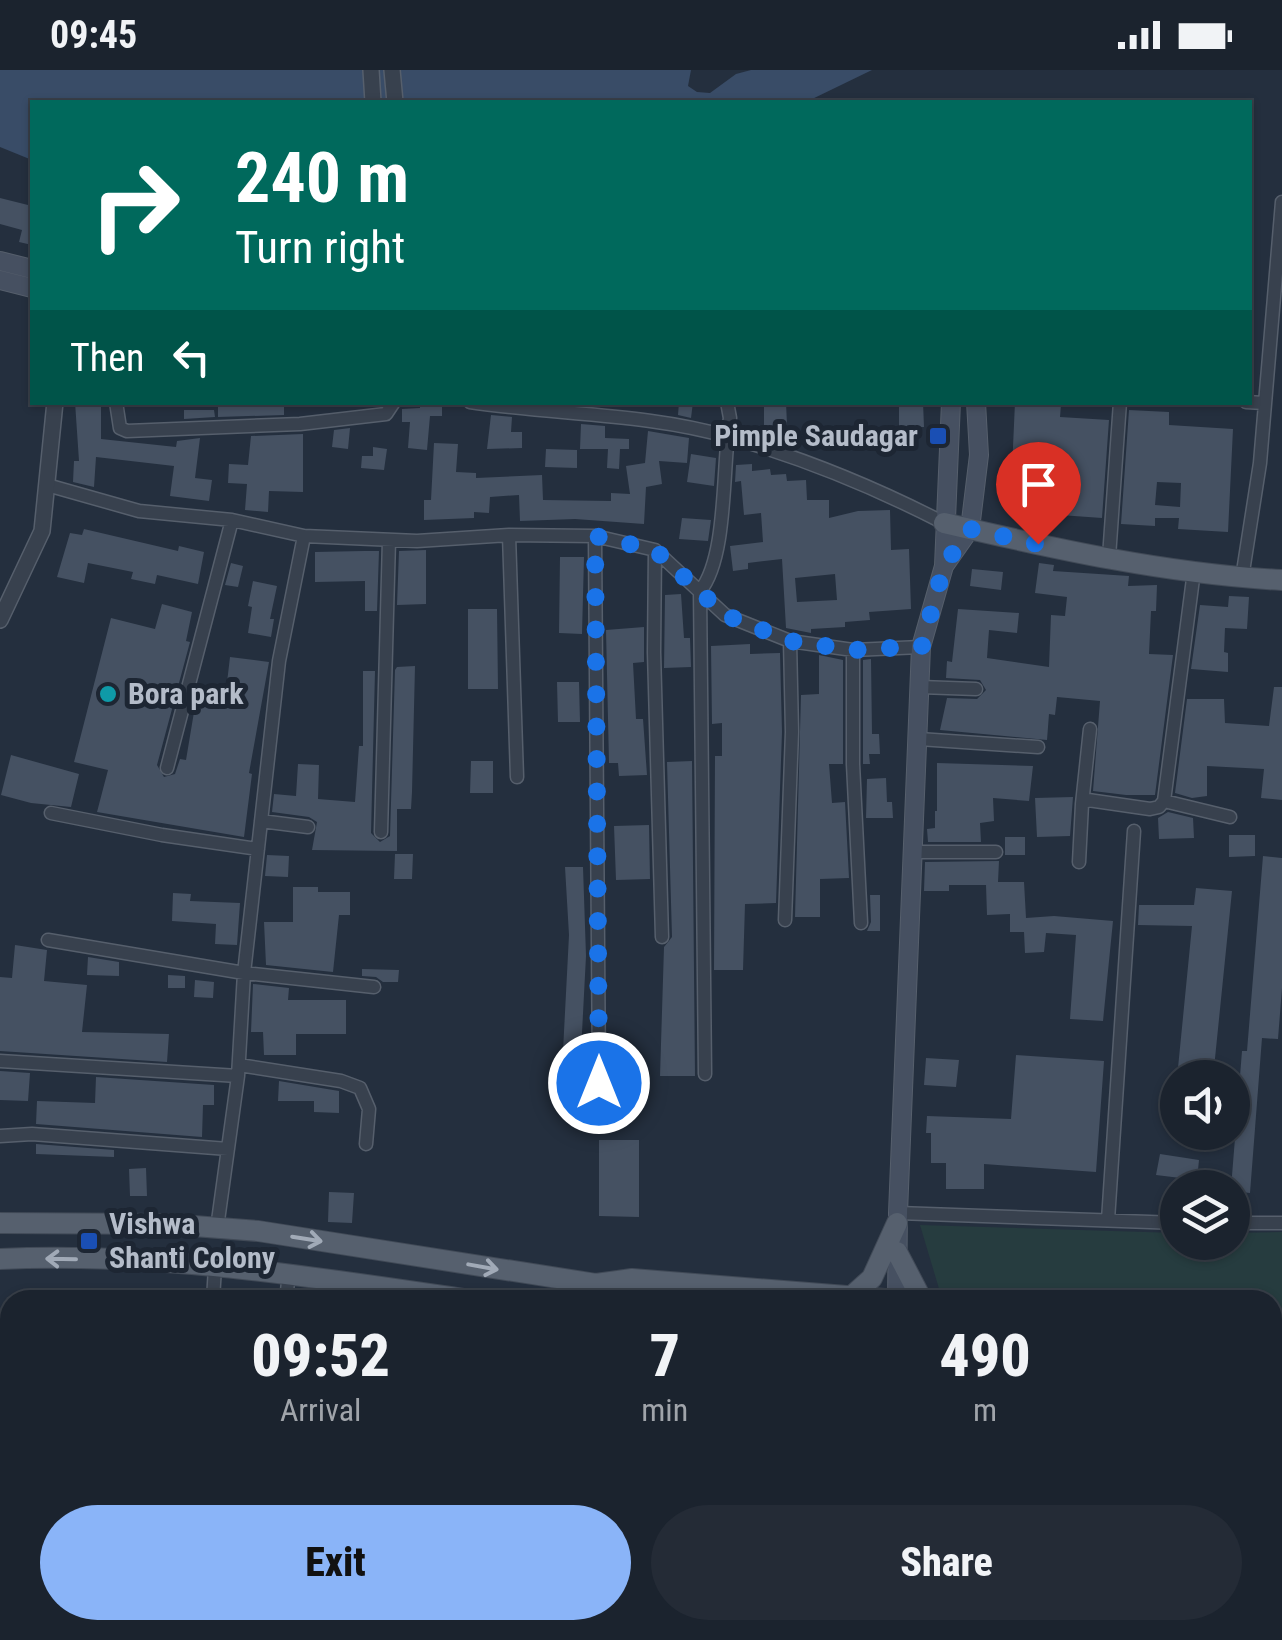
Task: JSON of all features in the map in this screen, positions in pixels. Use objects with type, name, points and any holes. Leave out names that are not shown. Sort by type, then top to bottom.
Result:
[{"type":"main road","points":[[0,261],[30,268]]},
{"type":"main road","points":[[0,280],[30,288]]},
{"type":"main road","points":[[897,1290],[922,646],[944,566],[950,405]]},
{"type":"main road","points":[[944,566],[970,529],[979,455],[976,405]]},
{"type":"main road","points":[[944,523],[1194,572],[1282,580]]},
{"type":"main road","points":[[859,1290],[872,1278],[898,1218]]},
{"type":"main road","points":[[0,1223],[168,1224],[258,1231],[628,1290]]},
{"type":"main road","points":[[897,1252],[917,1290]]},
{"type":"main road","points":[[0,1259],[166,1260],[289,1273],[350,1290]]},
{"type":"main road","points":[[596,1284],[632,1279],[774,1290]]},
{"type":"street","points":[[370,70],[372,100]]},
{"type":"street","points":[[392,70],[394,100]]},
{"type":"street","points":[[1242,578],[1260,463],[1282,202]]},
{"type":"street","points":[[1252,403],[1264,404]]},
{"type":"street","points":[[0,620],[42,531],[55,405]]},
{"type":"street","points":[[116,405],[120,428],[128,431],[300,424],[386,414],[392,405]]},
{"type":"street","points":[[498,405],[612,417],[727,436],[872,487],[944,523]]},
{"type":"street","points":[[705,1074],[700,591],[713,569],[718,542],[730,418],[728,405]]},
{"type":"street","points":[[1109,557],[1120,405]]},
{"type":"street","points":[[48,486],[139,511],[232,520],[304,536],[390,540],[595,536],[655,550],[725,615],[790,641],[854,650],[922,646]]},
{"type":"street","points":[[168,768],[232,520]]},
{"type":"street","points":[[509,535],[518,777]]},
{"type":"street","points":[[217,1228],[239,1070],[244,972],[279,661],[304,536]]},
{"type":"street","points":[[595,536],[599,1083]]},
{"type":"street","points":[[381,832],[390,540]]},
{"type":"street","points":[[655,550],[662,937]]},
{"type":"street","points":[[1082,804],[1088,800],[1150,809],[1159,807],[1164,800],[1194,572]]},
{"type":"street","points":[[785,920],[792,732],[790,641]]},
{"type":"street","points":[[854,650],[853,764],[861,923]]},
{"type":"street","points":[[920,687],[976,689]]},
{"type":"street","points":[[1079,862],[1090,729]]},
{"type":"street","points":[[919,739],[1038,747]]},
{"type":"street","points":[[1164,800],[1230,817]]},
{"type":"street","points":[[51,813],[258,849]]},
{"type":"street","points":[[261,821],[308,826]]},
{"type":"street","points":[[1108,1220],[1134,830]]},
{"type":"street","points":[[914,852],[996,852]]},
{"type":"street","points":[[48,940],[244,972],[374,987]]},
{"type":"street","points":[[0,1061],[239,1070],[341,1080],[360,1088],[369,1109],[366,1144]]},
{"type":"street","points":[[0,1136],[32,1134],[228,1150]]},
{"type":"street","points":[[898,1218],[1160,1222]]},
{"type":"street","points":[[1250,1223],[1282,1223]]},
{"type":"street","points":[[214,1290],[215,1267]]},
{"type":"street","points":[[287,1290],[289,1273]]},
{"type":"green space","points":[[920,1225],[1160,1232],[1160,1260],[1250,1260],[1250,1233],[1282,1232],[1282,1290],[939,1290]]},
{"type":"water","points":[[0,70],[691,70],[688,86],[710,93],[736,74],[751,70],[872,70],[810,100],[30,100],[30,159],[0,147]]},
{"type":"building","points":[[0,198],[30,206],[30,245],[19,242],[22,230],[0,224]]},
{"type":"building","points":[[75,405],[101,405],[101,439],[176,447],[177,441],[200,438],[195,478],[212,480],[209,501],[170,496],[174,466],[96,457],[94,487],[73,482],[74,461],[79,461]]},
{"type":"building","points":[[284,405],[284,415],[218,417],[218,407]]},
{"type":"building","points":[[442,405],[442,416],[430,416],[427,450],[408,448],[410,422],[402,422],[402,409]]},
{"type":"building","points":[[679,405],[693,405],[691,418],[678,415]]},
{"type":"building","points":[[764,405],[786,405],[787,425],[764,426]]},
{"type":"building","points":[[899,405],[923,405],[924,427],[899,427]]},
{"type":"building","points":[[1015,405],[1061,405],[1060,417],[1109,420],[1102,518],[1060,515],[1061,503],[1018,501],[1018,492],[1011,492]]},
{"type":"building","points":[[184,410],[214,410],[215,417],[184,419]]},
{"type":"building","points":[[1129,410],[1169,412],[1169,425],[1233,429],[1228,532],[1178,529],[1179,518],[1155,518],[1155,526],[1121,524]],"holes":[[[1157,482],[1181,483],[1180,507],[1155,505]]]},
{"type":"building","points":[[491,415],[512,417],[511,432],[522,432],[522,448],[487,449]]},
{"type":"building","points":[[581,424],[605,426],[605,438],[629,439],[629,449],[620,449],[619,469],[607,468],[608,449],[580,449]]},
{"type":"building","points":[[350,428],[348,449],[332,447],[334,430]]},
{"type":"building","points":[[648,431],[689,438],[687,463],[659,461],[662,484],[646,487],[644,524],[575,519],[520,521],[519,495],[490,497],[489,513],[474,512],[474,518],[424,520],[424,500],[431,500],[434,443],[458,444],[456,472],[476,473],[476,478],[542,475],[543,500],[611,501],[611,493],[630,494],[626,466],[645,463]]},
{"type":"building","points":[[303,434],[303,492],[269,491],[268,512],[245,510],[247,484],[228,483],[229,464],[248,465],[251,436]]},
{"type":"building","points":[[373,447],[387,449],[384,470],[361,468],[362,456],[373,456]]},
{"type":"building","points":[[546,449],[577,450],[577,468],[545,467]]},
{"type":"building","points":[[691,454],[716,458],[714,486],[687,482]]},
{"type":"building","points":[[752,464],[752,471],[770,469],[771,475],[786,474],[787,481],[806,480],[807,500],[829,500],[829,518],[858,511],[890,510],[891,550],[909,549],[911,609],[869,612],[870,620],[845,622],[845,627],[811,629],[811,633],[786,628],[782,559],[748,563],[748,569],[733,571],[730,546],[763,542],[761,513],[744,515],[741,481],[735,482],[736,465]],"holes":[[[835,574],[837,600],[797,602],[795,578]]]},
{"type":"building","points":[[682,518],[711,520],[708,541],[679,539]]},
{"type":"building","points":[[84,529],[178,551],[179,546],[204,552],[198,584],[157,575],[155,584],[131,579],[133,572],[88,563],[84,583],[57,577],[70,533],[82,535]]},
{"type":"building","points":[[426,550],[426,604],[397,605],[399,551]]},
{"type":"building","points":[[379,551],[377,611],[365,611],[365,581],[315,582],[315,552]]},
{"type":"building","points":[[560,557],[584,557],[582,634],[559,633]]},
{"type":"building","points":[[231,563],[243,566],[238,587],[225,585]]},
{"type":"building","points":[[1039,563],[1054,565],[1053,571],[1129,576],[1128,586],[1157,585],[1149,654],[1173,655],[1155,795],[1093,791],[1100,701],[1057,697],[1055,715],[1049,714],[1047,740],[940,730],[947,698],[977,699],[986,690],[980,680],[946,678],[947,661],[952,662],[958,609],[1019,613],[1017,633],[989,630],[987,658],[1049,667],[1051,615],[1065,616],[1067,597],[1035,593]]},
{"type":"building","points":[[972,569],[1003,572],[1001,590],[970,586]]},
{"type":"building","points":[[253,581],[277,586],[270,619],[274,619],[271,637],[248,633]]},
{"type":"building","points":[[681,594],[691,667],[664,668],[665,595]]},
{"type":"building","points":[[1229,596],[1249,597],[1247,629],[1225,628],[1228,672],[1191,669],[1200,605],[1228,607]]},
{"type":"building","points":[[162,604],[192,612],[186,641],[190,642],[157,765],[164,777],[175,774],[180,759],[186,760],[198,688],[226,691],[230,657],[269,662],[249,773],[252,774],[244,837],[97,812],[108,770],[74,762],[111,618],[155,629]]},
{"type":"building","points":[[468,609],[497,609],[498,689],[468,689]]},
{"type":"building","points":[[644,627],[644,662],[633,663],[636,719],[643,719],[647,775],[619,776],[618,763],[609,763],[606,630]]},
{"type":"building","points":[[750,644],[750,654],[780,653],[782,732],[776,903],[745,904],[743,970],[714,970],[715,756],[722,756],[722,723],[712,724],[711,646]]},
{"type":"building","points":[[819,655],[843,660],[843,764],[829,764],[832,803],[845,802],[849,878],[820,879],[820,917],[795,917],[801,695],[819,694]]},
{"type":"building","points":[[871,659],[872,734],[879,734],[880,754],[869,754],[870,764],[863,764],[863,660]]},
{"type":"building","points":[[415,666],[411,809],[397,809],[397,851],[312,850],[317,822],[309,817],[272,812],[274,794],[296,796],[298,764],[319,765],[318,799],[355,802],[359,746],[363,746],[363,671],[375,671],[371,833],[380,842],[390,836],[395,670]]},
{"type":"building","points":[[557,682],[579,682],[580,722],[558,722]]},
{"type":"building","points":[[1274,687],[1282,687],[1282,800],[1261,798],[1264,769],[1207,766],[1207,796],[1192,798],[1175,793],[1187,699],[1224,699],[1225,723],[1269,726]]},
{"type":"building","points":[[11,755],[79,774],[71,807],[1,795]]},
{"type":"building","points":[[471,761],[493,761],[493,793],[470,793]]},
{"type":"building","points":[[692,761],[695,1076],[660,1076],[664,947],[672,937],[667,762]]},
{"type":"building","points":[[937,763],[1033,766],[1029,801],[993,798],[994,821],[980,823],[981,842],[928,842],[927,829],[935,828],[937,811]]},
{"type":"building","points":[[886,778],[887,802],[892,802],[893,818],[866,818],[867,779]]},
{"type":"building","points":[[1073,797],[1070,836],[1037,837],[1035,798]]},
{"type":"building","points":[[1168,812],[1193,818],[1194,838],[1159,839],[1158,818]]},
{"type":"building","points":[[649,825],[650,879],[616,880],[614,826]]},
{"type":"building","points":[[1229,835],[1255,835],[1255,856],[1229,857]]},
{"type":"building","points":[[1005,837],[1025,837],[1025,855],[1005,855]]},
{"type":"building","points":[[395,854],[413,854],[412,879],[394,879]]},
{"type":"building","points":[[267,855],[289,856],[288,877],[265,876]]},
{"type":"building","points":[[1263,856],[1282,858],[1278,1039],[1262,1038],[1250,1193],[1250,1170],[1232,1170],[1234,1150],[1250,1150],[1250,1060],[1241,1060],[1242,1051],[1247,1051]]},
{"type":"building","points":[[999,861],[998,882],[1024,882],[1026,918],[1113,921],[1103,1021],[1070,1019],[1076,935],[1046,933],[1044,952],[1025,953],[1024,932],[1010,932],[1010,914],[987,915],[986,885],[949,885],[949,891],[924,891],[925,862]]},
{"type":"building","points":[[565,867],[583,867],[586,956],[581,1052],[563,1051],[569,935]]},
{"type":"building","points":[[293,887],[350,892],[350,915],[339,915],[333,972],[266,965],[264,922],[293,922]]},
{"type":"building","points":[[1196,888],[1232,891],[1215,1060],[1179,1060],[1192,926],[1138,925],[1139,905],[1194,905]]},
{"type":"building","points":[[173,893],[191,894],[190,901],[240,903],[237,945],[215,944],[216,924],[172,921]]},
{"type":"building","points":[[870,895],[880,895],[880,931],[867,931],[871,922]]},
{"type":"building","points":[[15,945],[47,950],[44,981],[87,985],[82,1032],[169,1034],[167,1062],[0,1051],[0,977],[12,978]]},
{"type":"building","points":[[88,957],[119,962],[119,976],[87,975]]},
{"type":"building","points":[[362,969],[399,970],[398,982],[362,976]]},
{"type":"building","points":[[168,975],[185,976],[185,988],[168,988]]},
{"type":"building","points":[[195,980],[214,982],[213,998],[194,997]]},
{"type":"building","points":[[253,984],[289,988],[288,1000],[346,1000],[346,1034],[296,1034],[296,1055],[264,1055],[263,1032],[251,1032]]},
{"type":"building","points":[[1016,1055],[1104,1061],[1096,1172],[984,1164],[984,1189],[946,1189],[946,1163],[931,1163],[927,1116],[1011,1119]]},
{"type":"building","points":[[926,1058],[959,1060],[956,1087],[924,1085]]},
{"type":"building","points":[[0,1071],[30,1073],[28,1101],[0,1100]]},
{"type":"building","points":[[96,1077],[214,1085],[214,1105],[203,1105],[202,1137],[36,1124],[37,1101],[95,1103]]},
{"type":"building","points":[[279,1081],[339,1091],[339,1113],[314,1112],[314,1101],[278,1101]]},
{"type":"building","points":[[599,1140],[639,1140],[639,1217],[599,1216]]},
{"type":"building","points":[[36,1144],[114,1150],[114,1157],[36,1154]]},
{"type":"building","points":[[1160,1154],[1199,1160],[1198,1170],[1160,1170],[1160,1175],[1156,1175]]},
{"type":"building","points":[[146,1168],[147,1196],[130,1196],[129,1169]]},
{"type":"building","points":[[329,1192],[354,1193],[352,1223],[328,1222]]},
{"type":"place","name":"Pimple Saudagar","points":[[938,436]]},
{"type":"place","name":"Bora park","points":[[108,694]]},
{"type":"place","name":"Vishwa Shanti Colony","points":[[89,1241]]},
{"type":"route","points":[[599,1083],[595,536],[655,550],[725,615],[790,641],[854,650],[922,646],[944,566],[970,529],[1038,544]]}]
